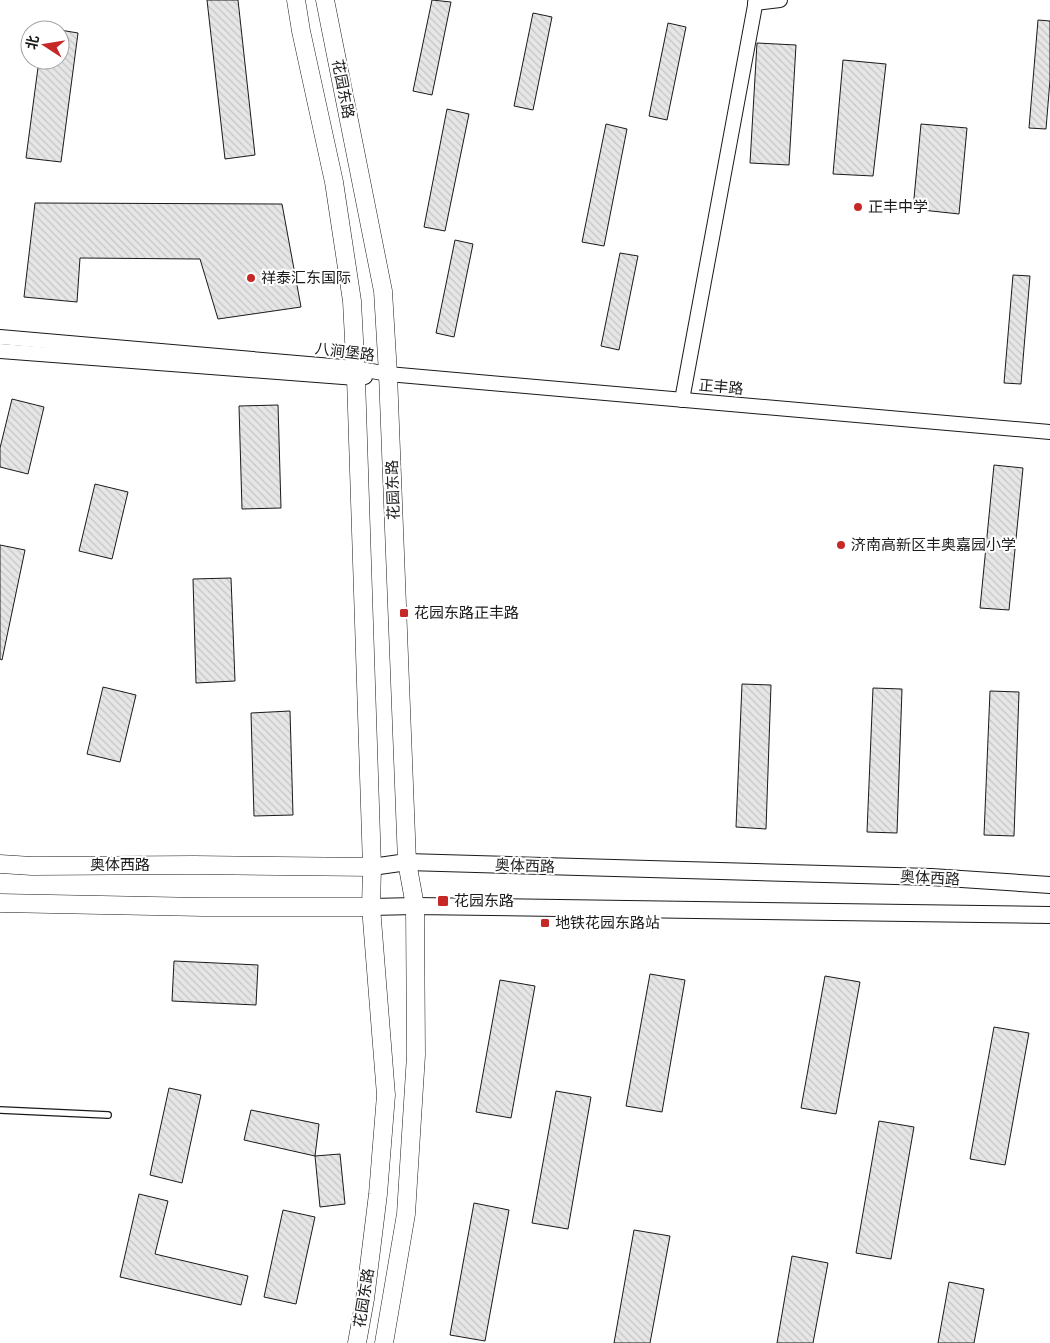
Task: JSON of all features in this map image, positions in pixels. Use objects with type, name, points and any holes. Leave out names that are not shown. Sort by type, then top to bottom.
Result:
[{"type":"main road","name":"花园东路","points":[[296,0],[334,182],[352,301],[372,867],[371,906],[386,1095],[378,1194],[365,1299],[357,1343]]},
{"type":"main road","name":"花园东路","points":[[325,0],[382,290],[388,374],[407,862],[415,906],[416,1055],[406,1214],[384,1343]]},
{"type":"main road","name":"奥体西路","points":[[0,864],[32,866],[204,865],[372,867],[407,862],[931,877],[1050,885]]},
{"type":"main road","points":[[0,903],[213,907],[415,906],[1050,915]]},
{"type":"street","points":[[682,400],[755,1],[780,0]]},
{"type":"street","name":"八涧堡路","points":[[0,337],[355,373]]},
{"type":"street","name":"八涧堡路","points":[[0,351],[388,374]]},
{"type":"street","name":"正丰路","points":[[388,374],[1050,432]]},
{"type":"lane","points":[[0,1110],[108,1115]]},
{"type":"building","points":[[207,0],[238,0],[255,155],[225,159]]},
{"type":"building","points":[[432,0],[451,2],[432,95],[413,91]]},
{"type":"building","points":[[533,13],[552,17],[533,110],[514,106]]},
{"type":"building","points":[[1038,20],[1050,21],[1050,80],[1046,129],[1029,128]]},
{"type":"building","points":[[668,23],[686,27],[667,120],[649,116]]},
{"type":"building","points":[[70,32],[78,33],[61,162],[26,158],[38,70],[70,70]]},
{"type":"building","points":[[757,43],[796,45],[789,165],[750,163]]},
{"type":"building","points":[[843,60],[886,64],[873,176],[833,174]]},
{"type":"building","points":[[447,109],[469,114],[445,231],[424,227]]},
{"type":"building","points":[[606,124],[627,129],[604,246],[582,242]]},
{"type":"building","points":[[921,124],[967,128],[959,214],[913,209]]},
{"type":"building","name":"祥泰汇东国际","points":[[35,203],[282,204],[301,307],[218,319],[200,259],[80,258],[77,302],[24,297]]},
{"type":"building","points":[[455,240],[473,244],[454,337],[436,333]]},
{"type":"building","points":[[620,253],[638,256],[619,350],[601,346]]},
{"type":"building","points":[[1013,275],[1030,276],[1021,384],[1004,383]]},
{"type":"building","points":[[12,399],[44,407],[28,474],[0,467],[0,448]]},
{"type":"building","points":[[278,405],[281,508],[242,509],[239,406]]},
{"type":"building","points":[[994,465],[1023,468],[1009,610],[980,608]]},
{"type":"building","points":[[95,484],[128,492],[112,559],[79,551]]},
{"type":"building","points":[[0,545],[25,550],[2,660],[0,659]]},
{"type":"building","points":[[231,578],[235,681],[196,683],[193,579]]},
{"type":"building","points":[[742,684],[771,685],[766,829],[736,827]]},
{"type":"building","points":[[103,687],[136,695],[120,762],[87,754]]},
{"type":"building","points":[[873,688],[902,689],[897,833],[867,832]]},
{"type":"building","points":[[990,691],[1019,692],[1014,836],[984,835]]},
{"type":"building","points":[[290,711],[293,815],[254,816],[251,713]]},
{"type":"building","points":[[174,961],[258,965],[256,1005],[172,1001]]},
{"type":"building","points":[[650,974],[685,980],[662,1112],[626,1106]]},
{"type":"building","points":[[825,976],[860,982],[836,1114],[801,1108]]},
{"type":"building","points":[[500,980],[535,986],[511,1118],[476,1112]]},
{"type":"building","points":[[994,1027],[1029,1033],[1005,1165],[970,1159]]},
{"type":"building","points":[[169,1088],[201,1095],[182,1183],[150,1175]]},
{"type":"building","points":[[556,1091],[591,1097],[568,1229],[532,1223]]},
{"type":"building","points":[[251,1110],[319,1124],[315,1156],[244,1140]]},
{"type":"building","points":[[879,1121],[914,1127],[891,1259],[856,1253]]},
{"type":"building","points":[[340,1154],[345,1204],[320,1207],[315,1156]]},
{"type":"building","points":[[139,1194],[168,1201],[155,1254],[248,1276],[241,1305],[120,1277]]},
{"type":"building","points":[[474,1203],[509,1210],[485,1341],[450,1335]]},
{"type":"building","points":[[283,1210],[315,1217],[296,1304],[264,1297]]},
{"type":"building","points":[[634,1230],[670,1236],[650,1343],[614,1343]]},
{"type":"building","points":[[792,1256],[828,1263],[813,1343],[777,1343]]},
{"type":"building","points":[[949,1282],[984,1289],[974,1343],[938,1343]]},
{"type":"place","name":"正丰中学","points":[[858,207]]},
{"type":"place","name":"祥泰汇东国际","points":[[251,278]]},
{"type":"place","name":"济南高新区丰奥嘉园小学","points":[[841,545]]},
{"type":"place","name":"花园东路正丰路","points":[[404,613]]},
{"type":"place","name":"花园东路","points":[[443,901]]},
{"type":"place","name":"地铁花园东路站","points":[[545,923]]}]
